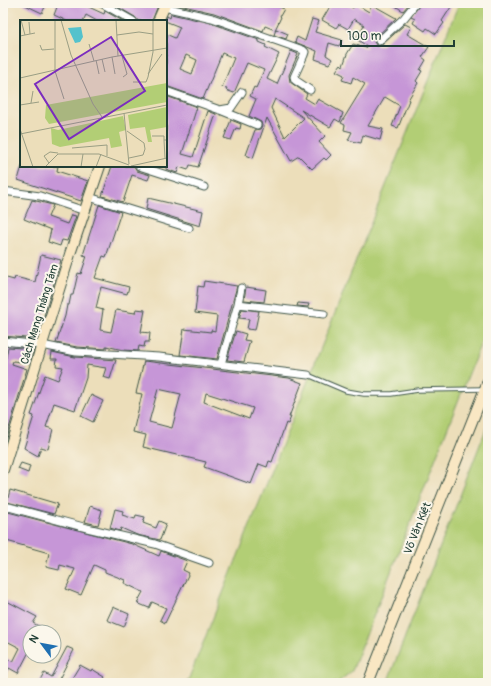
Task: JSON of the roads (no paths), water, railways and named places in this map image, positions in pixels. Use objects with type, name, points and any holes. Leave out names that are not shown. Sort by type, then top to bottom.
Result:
[{"type":"street","points":[[101,3],[131,20]]},
{"type":"street","points":[[379,41],[404,18],[416,3]]},
{"type":"street","points":[[158,20],[165,5],[212,18],[303,50],[304,55],[294,80],[310,90]]},
{"type":"street","points":[[167,91],[220,110],[257,126]]},
{"type":"street","points":[[220,110],[231,108],[242,92]]},
{"type":"street","name":"Cách Mạng Tháng Tám","points":[[3,470],[71,251],[100,167]]},
{"type":"street","points":[[142,167],[204,187]]},
{"type":"street","points":[[3,192],[40,196],[85,211]]},
{"type":"street","points":[[89,197],[189,228]]},
{"type":"street","points":[[221,364],[241,288]]},
{"type":"street","points":[[238,304],[324,314]]},
{"type":"street","points":[[3,341],[42,345],[76,352],[159,357],[308,375]]},
{"type":"street","name":"Võ Văn Kiệt","points":[[368,683],[487,385]]},
{"type":"street","points":[[3,506],[155,544],[209,563]]},
{"type":"lane","points":[[308,375],[346,391],[364,394],[391,394],[418,390],[487,385]]}]
